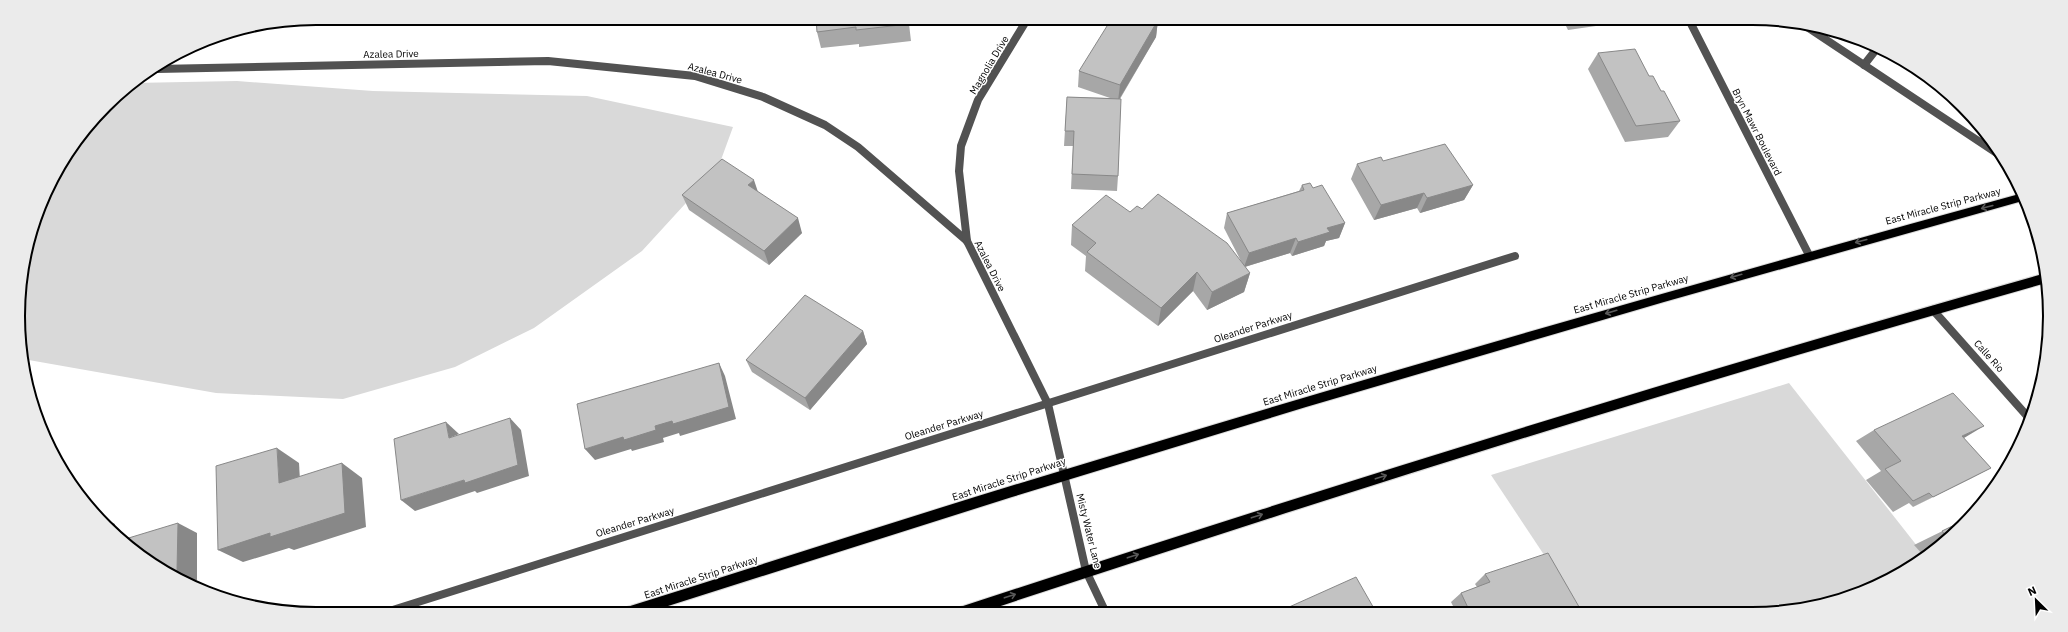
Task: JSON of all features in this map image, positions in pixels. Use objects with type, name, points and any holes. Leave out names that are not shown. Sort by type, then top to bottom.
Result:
[{"type":"highway","name":"East Miracle Strip Parkway","points":[[649,607],[1064,475],[1456,357],[1809,255],[2018,199]]},
{"type":"highway","points":[[978,607],[1086,571],[1523,432],[2041,279]]},
{"type":"street","name":"Magnolia Drive","points":[[967,241],[959,171],[961,146],[978,100],[1024,25]]},
{"type":"street","name":"Bryn Mawr Boulevard","points":[[1692,25],[1809,255]]},
{"type":"street","points":[[1816,33],[1990,149]]},
{"type":"street","points":[[1864,65],[1874,52]]},
{"type":"street","name":"Azalea Drive","points":[[162,69],[548,61],[695,76],[763,97],[825,125],[858,147],[967,241],[1048,404],[1064,475]]},
{"type":"street","name":"Oleander Parkway","points":[[402,607],[1515,256]]},
{"type":"street","name":"Calle Rio","points":[[1933,310],[2026,415]]},
{"type":"street","name":"Misty Water Lane","points":[[1064,475],[1086,571],[1103,607]]},
{"type":"shaded area","points":[[237,81],[373,91],[587,96],[733,127],[718,168],[642,251],[534,328],[455,367],[343,399],[216,393],[28,360],[25,316],[27,278],[40,222],[55,187],[74,154],[110,110],[142,83]]},
{"type":"shaded area","points":[[1789,383],[1922,552],[1881,577],[1846,592],[1790,605],[1752,607],[1579,607],[1491,475]]},
{"type":"building","points":[[816,25],[900,25],[856,30],[856,27],[817,32]]},
{"type":"building","points":[[1108,25],[1155,25],[1120,85],[1079,71]]},
{"type":"building","points":[[1635,49],[1649,76],[1653,76],[1661,91],[1664,91],[1680,121],[1636,126],[1598,53]]},
{"type":"building","points":[[1067,97],[1121,99],[1118,176],[1072,174],[1074,131],[1065,131]]},
{"type":"building","points":[[1445,144],[1473,185],[1427,198],[1424,193],[1381,205],[1357,164],[1381,157],[1383,161]]},
{"type":"building","points":[[722,159],[754,180],[748,185],[798,218],[764,251],[682,195]]},
{"type":"building","points":[[1310,183],[1313,188],[1322,185],[1345,223],[1327,228],[1330,232],[1298,242],[1296,238],[1249,253],[1227,213],[1304,190],[1302,185]]},
{"type":"building","points":[[1158,194],[1227,243],[1250,273],[1212,292],[1197,272],[1161,308],[1087,252],[1096,243],[1072,225],[1106,195],[1130,212],[1137,206],[1142,209]]},
{"type":"building","points":[[805,295],[863,331],[805,398],[746,360]]},
{"type":"building","points":[[719,363],[729,407],[673,424],[672,421],[655,426],[656,430],[624,440],[623,437],[585,449],[577,404]]},
{"type":"building","points":[[1953,393],[1984,426],[1962,436],[1991,468],[1933,497],[1929,493],[1913,501],[1885,469],[1901,461],[1874,430]]},
{"type":"building","points":[[510,418],[518,465],[465,483],[464,480],[401,500],[394,439],[446,422],[449,438]]},
{"type":"building","points":[[277,448],[279,483],[342,463],[345,513],[270,537],[270,533],[218,550],[216,466]]},
{"type":"building","points":[[178,523],[177,571],[154,558],[128,538]]},
{"type":"building","points":[[1955,525],[1945,534],[1942,531]]},
{"type":"building","points":[[1548,553],[1579,607],[1468,607],[1461,593],[1490,582],[1485,574]]},
{"type":"building","points":[[1356,577],[1373,607],[1289,607]]}]
